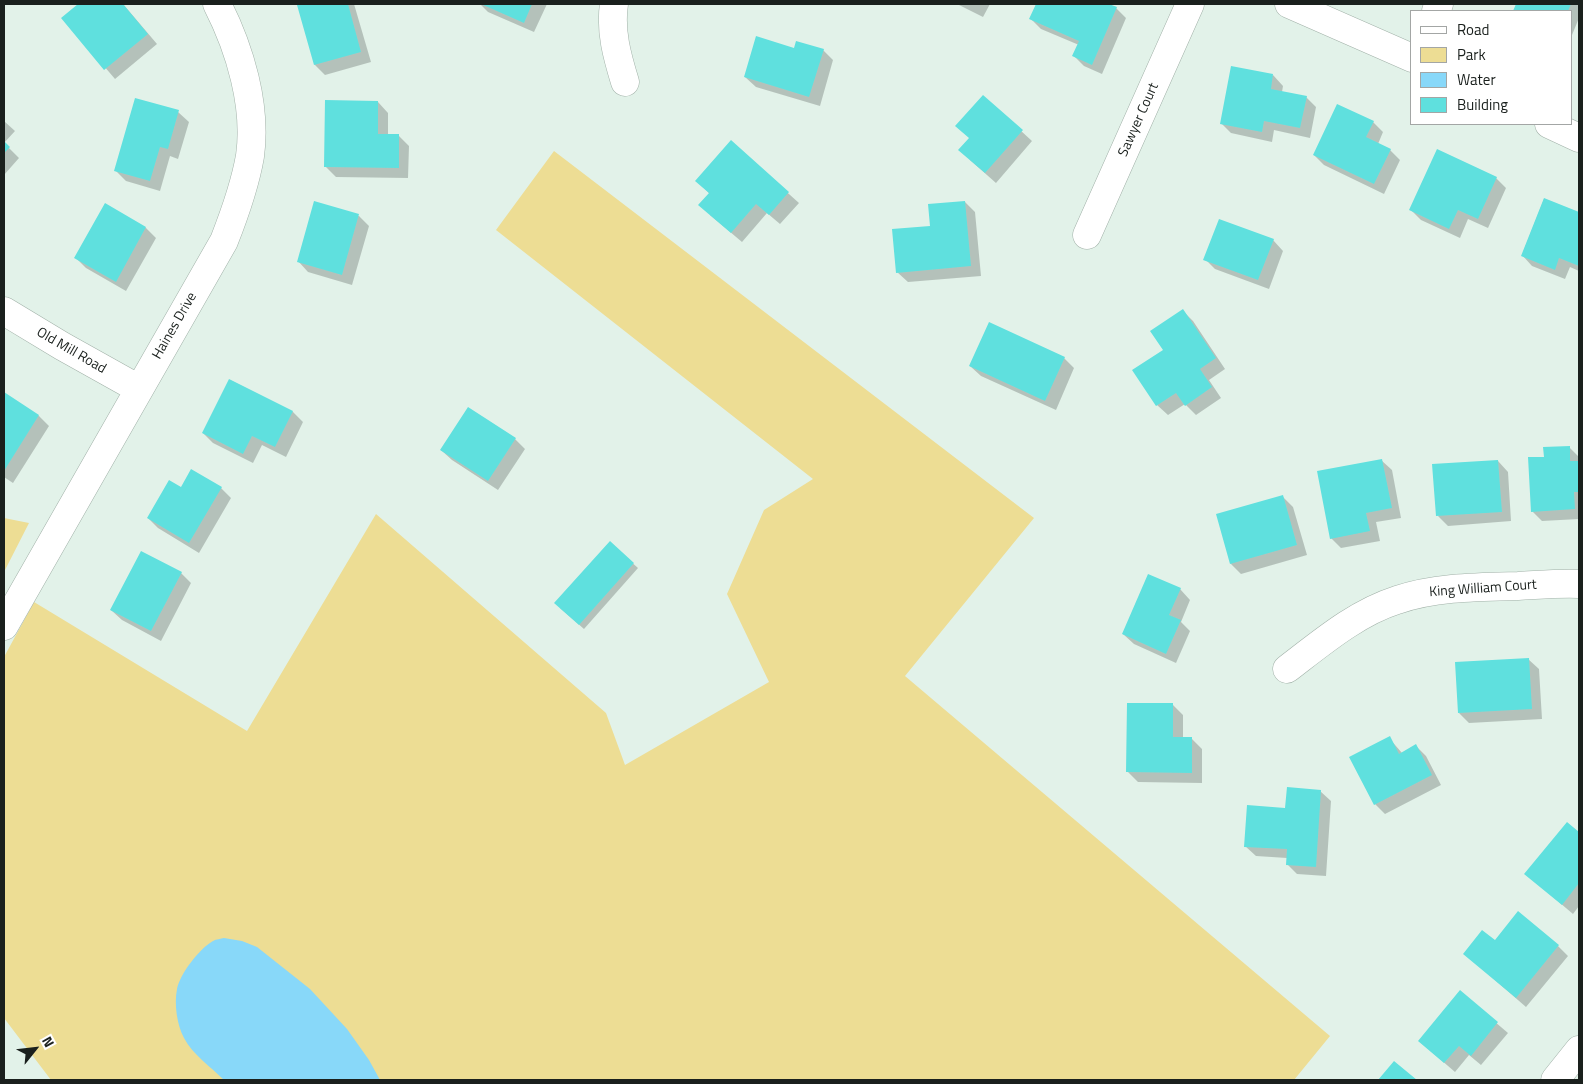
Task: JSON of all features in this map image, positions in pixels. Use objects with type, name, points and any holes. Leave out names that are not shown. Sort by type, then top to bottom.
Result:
[{"type":"street","name":"Haines Drive","points":[[4,626],[224,241],[235,213],[248,162],[251,124],[241,62],[231,30],[217,4]]},
{"type":"street","points":[[614,4],[613,34],[625,82]]},
{"type":"street","name":"Sawyer Court","points":[[1087,235],[1190,4]]},
{"type":"street","points":[[1289,4],[1410,57]]},
{"type":"street","points":[[1551,125],[1579,138]]},
{"type":"street","name":"Old Mill Road","points":[[4,311],[62,346],[139,388]]},
{"type":"street","name":"King William Court","points":[[1288,668],[1361,616],[1397,600],[1432,592],[1476,587],[1579,584]]},
{"type":"street","points":[[1555,1080],[1579,1050]]},
{"type":"green space","points":[[554,151],[1034,518],[905,676],[1330,1036],[1294,1080],[51,1080],[4,1018],[4,657],[34,602],[247,731],[376,514],[606,713],[625,765],[769,682],[727,594],[764,510],[813,479],[496,230]]},
{"type":"green space","points":[[4,518],[29,523],[4,572]]},
{"type":"water","points":[[224,938],[242,941],[257,947],[310,989],[347,1029],[369,1060],[380,1080],[224,1080],[188,1044],[178,1021],[176,995],[182,976],[196,956],[213,941]]},
{"type":"building","points":[[78,4],[123,4],[148,34],[104,70],[61,18]]},
{"type":"building","points":[[348,4],[361,52],[314,65],[297,5]]},
{"type":"building","points":[[481,4],[532,4],[524,23]]},
{"type":"building","points":[[1036,4],[1109,4],[1117,7],[1092,65],[1072,56],[1079,41],[1029,19]]},
{"type":"building","points":[[1516,4],[1571,4],[1568,10],[1513,10]]},
{"type":"building","points":[[756,36],[794,48],[796,41],[824,49],[809,97],[744,77]]},
{"type":"building","points":[[1231,66],[1273,74],[1271,89],[1307,96],[1300,128],[1264,121],[1262,132],[1220,124]]},
{"type":"building","points":[[983,95],[1023,130],[985,173],[958,150],[969,138],[955,126]]},
{"type":"building","points":[[135,98],[179,110],[168,149],[160,147],[150,181],[114,171]]},
{"type":"building","points":[[325,100],[378,101],[378,134],[399,134],[399,168],[324,167]]},
{"type":"building","points":[[1337,104],[1374,121],[1366,137],[1391,149],[1374,184],[1313,155]]},
{"type":"building","points":[[731,140],[789,192],[769,215],[756,204],[731,233],[698,205],[709,193],[695,181]]},
{"type":"building","points":[[4,141],[10,147],[4,153]]},
{"type":"building","points":[[1437,149],[1497,177],[1478,219],[1458,210],[1449,229],[1409,210]]},
{"type":"building","points":[[1544,198],[1579,212],[1579,266],[1559,258],[1555,270],[1521,256]]},
{"type":"building","points":[[314,201],[359,214],[342,275],[297,262]]},
{"type":"building","points":[[965,201],[971,266],[896,273],[892,229],[930,226],[928,204]]},
{"type":"building","points":[[105,203],[146,227],[116,282],[74,258]]},
{"type":"building","points":[[1219,219],[1274,239],[1258,280],[1203,260]]},
{"type":"building","points":[[1183,309],[1216,358],[1200,369],[1212,387],[1185,406],[1176,393],[1156,406],[1132,370],[1163,350],[1150,331]]},
{"type":"building","points":[[989,322],[1065,357],[1045,401],[969,366]]},
{"type":"building","points":[[229,379],[293,411],[275,447],[252,436],[243,454],[202,433]]},
{"type":"building","points":[[4,392],[39,415],[4,471]]},
{"type":"building","points":[[468,407],[516,438],[488,481],[440,450]]},
{"type":"building","points":[[1570,446],[1570,461],[1579,461],[1579,492],[1574,492],[1575,509],[1531,512],[1528,457],[1544,457],[1543,447]]},
{"type":"building","points":[[1382,459],[1392,508],[1366,513],[1370,531],[1330,539],[1317,471]]},
{"type":"building","points":[[1498,460],[1502,512],[1436,516],[1432,464]]},
{"type":"building","points":[[191,469],[222,487],[189,543],[147,518],[169,480],[181,487]]},
{"type":"building","points":[[1283,495],[1297,545],[1230,564],[1216,514]]},
{"type":"building","points":[[610,541],[634,563],[579,625],[554,603]]},
{"type":"building","points":[[141,551],[182,572],[151,631],[110,610]]},
{"type":"building","points":[[1148,574],[1181,588],[1169,615],[1181,620],[1166,654],[1122,634]]},
{"type":"building","points":[[1529,658],[1532,709],[1458,713],[1455,662]]},
{"type":"building","points":[[1127,703],[1173,703],[1173,737],[1192,737],[1192,773],[1126,772]]},
{"type":"building","points":[[1390,736],[1399,754],[1416,744],[1432,775],[1374,805],[1349,757]]},
{"type":"building","points":[[1287,787],[1321,790],[1316,867],[1286,865],[1287,849],[1244,847],[1247,805],[1285,808]]},
{"type":"building","points":[[1567,822],[1579,832],[1579,883],[1562,905],[1524,874]]},
{"type":"building","points":[[1518,911],[1559,945],[1516,998],[1463,954],[1482,930],[1495,940]]},
{"type":"building","points":[[1460,990],[1498,1022],[1471,1056],[1459,1046],[1444,1063],[1418,1041]]},
{"type":"building","points":[[1394,1061],[1417,1080],[1378,1080]]}]
